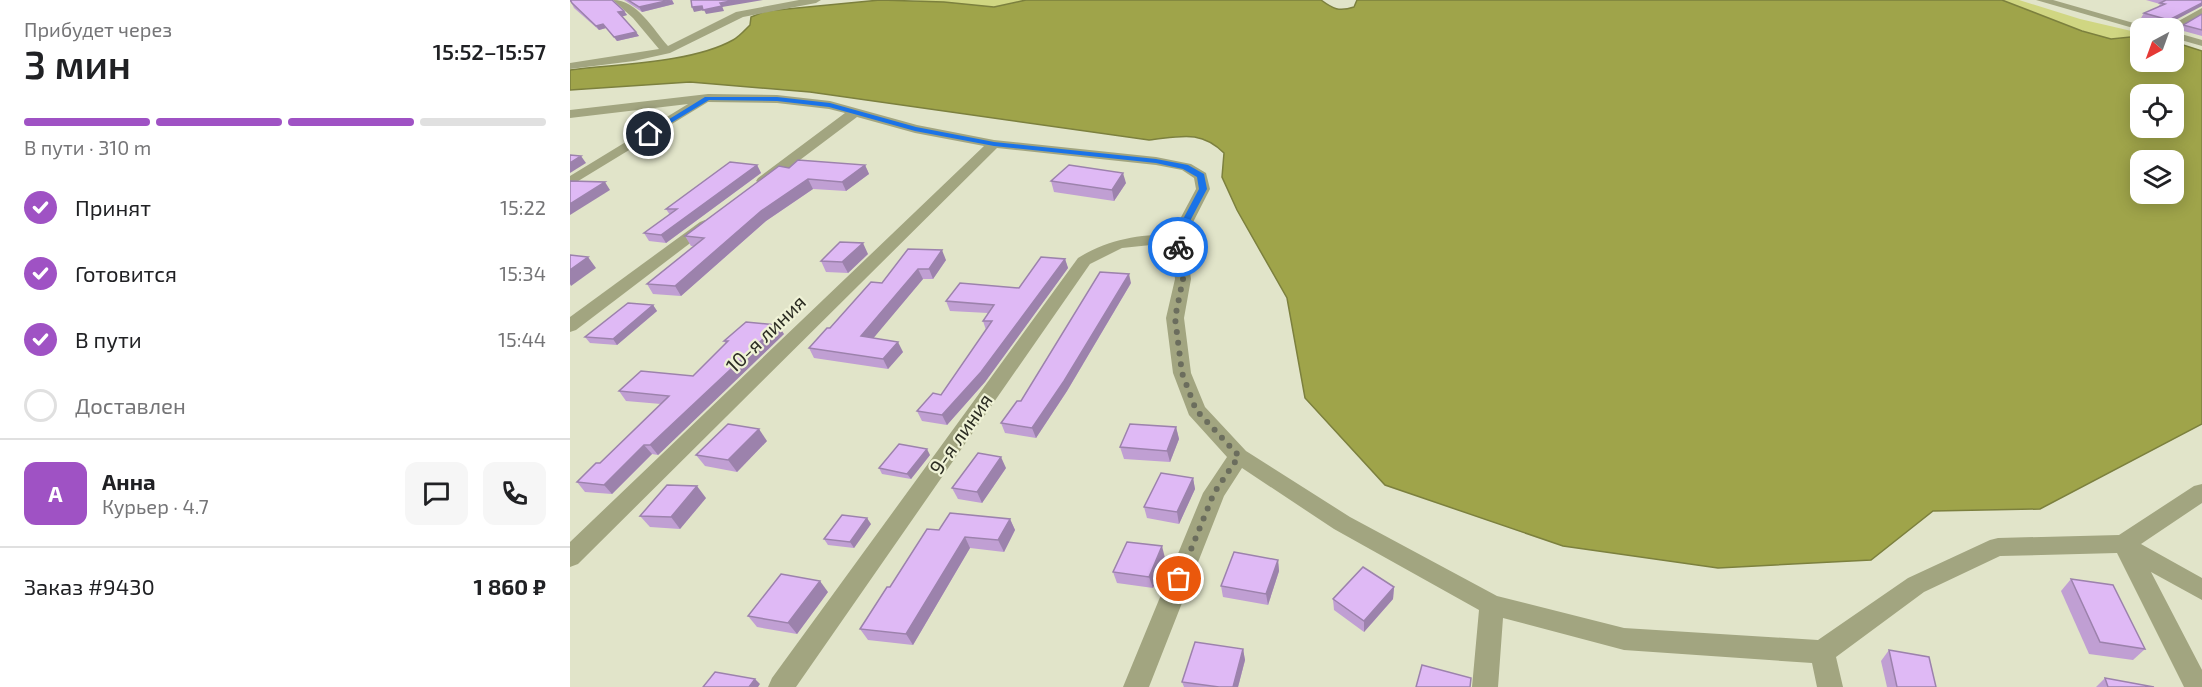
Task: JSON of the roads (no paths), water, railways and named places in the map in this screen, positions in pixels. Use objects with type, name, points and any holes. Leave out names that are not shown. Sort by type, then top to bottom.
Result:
[{"type":"street","points":[[618,0],[637,16],[666,51]]},
{"type":"street","points":[[736,0],[740,14]]},
{"type":"street","points":[[570,66],[634,58],[666,51],[740,14],[816,0]]},
{"type":"street","points":[[2041,0],[2130,24]]},
{"type":"street","points":[[2184,21],[2202,11]]},
{"type":"street","points":[[2184,38],[2202,43]]},
{"type":"street","points":[[570,182],[708,98]]},
{"type":"street","points":[[570,114],[708,98],[777,99],[830,105],[915,129],[994,144],[1156,161],[1185,167],[1201,176],[1203,189],[1177,238],[1183,279],[1175,318],[1182,373],[1196,410],[1239,456],[1342,523],[1492,605],[1624,639],[1822,652],[1916,585],[1998,547],[2122,544],[2202,590]]},
{"type":"street","points":[[751,190],[855,112]]},
{"type":"street","name":"10-я линия","points":[[570,557],[994,144]]},
{"type":"street","points":[[570,326],[713,219]]},
{"type":"street","name":"9-я линия","points":[[781,687],[1084,261],[1101,249],[1129,240],[1177,238]]},
{"type":"street","points":[[1136,687],[1214,493],[1239,456]]},
{"type":"street","points":[[2122,544],[2202,492]]},
{"type":"street","points":[[2122,544],[2139,572],[2197,687]]},
{"type":"street","points":[[1485,687],[1492,605]]},
{"type":"street","points":[[1822,652],[1830,687]]}]
